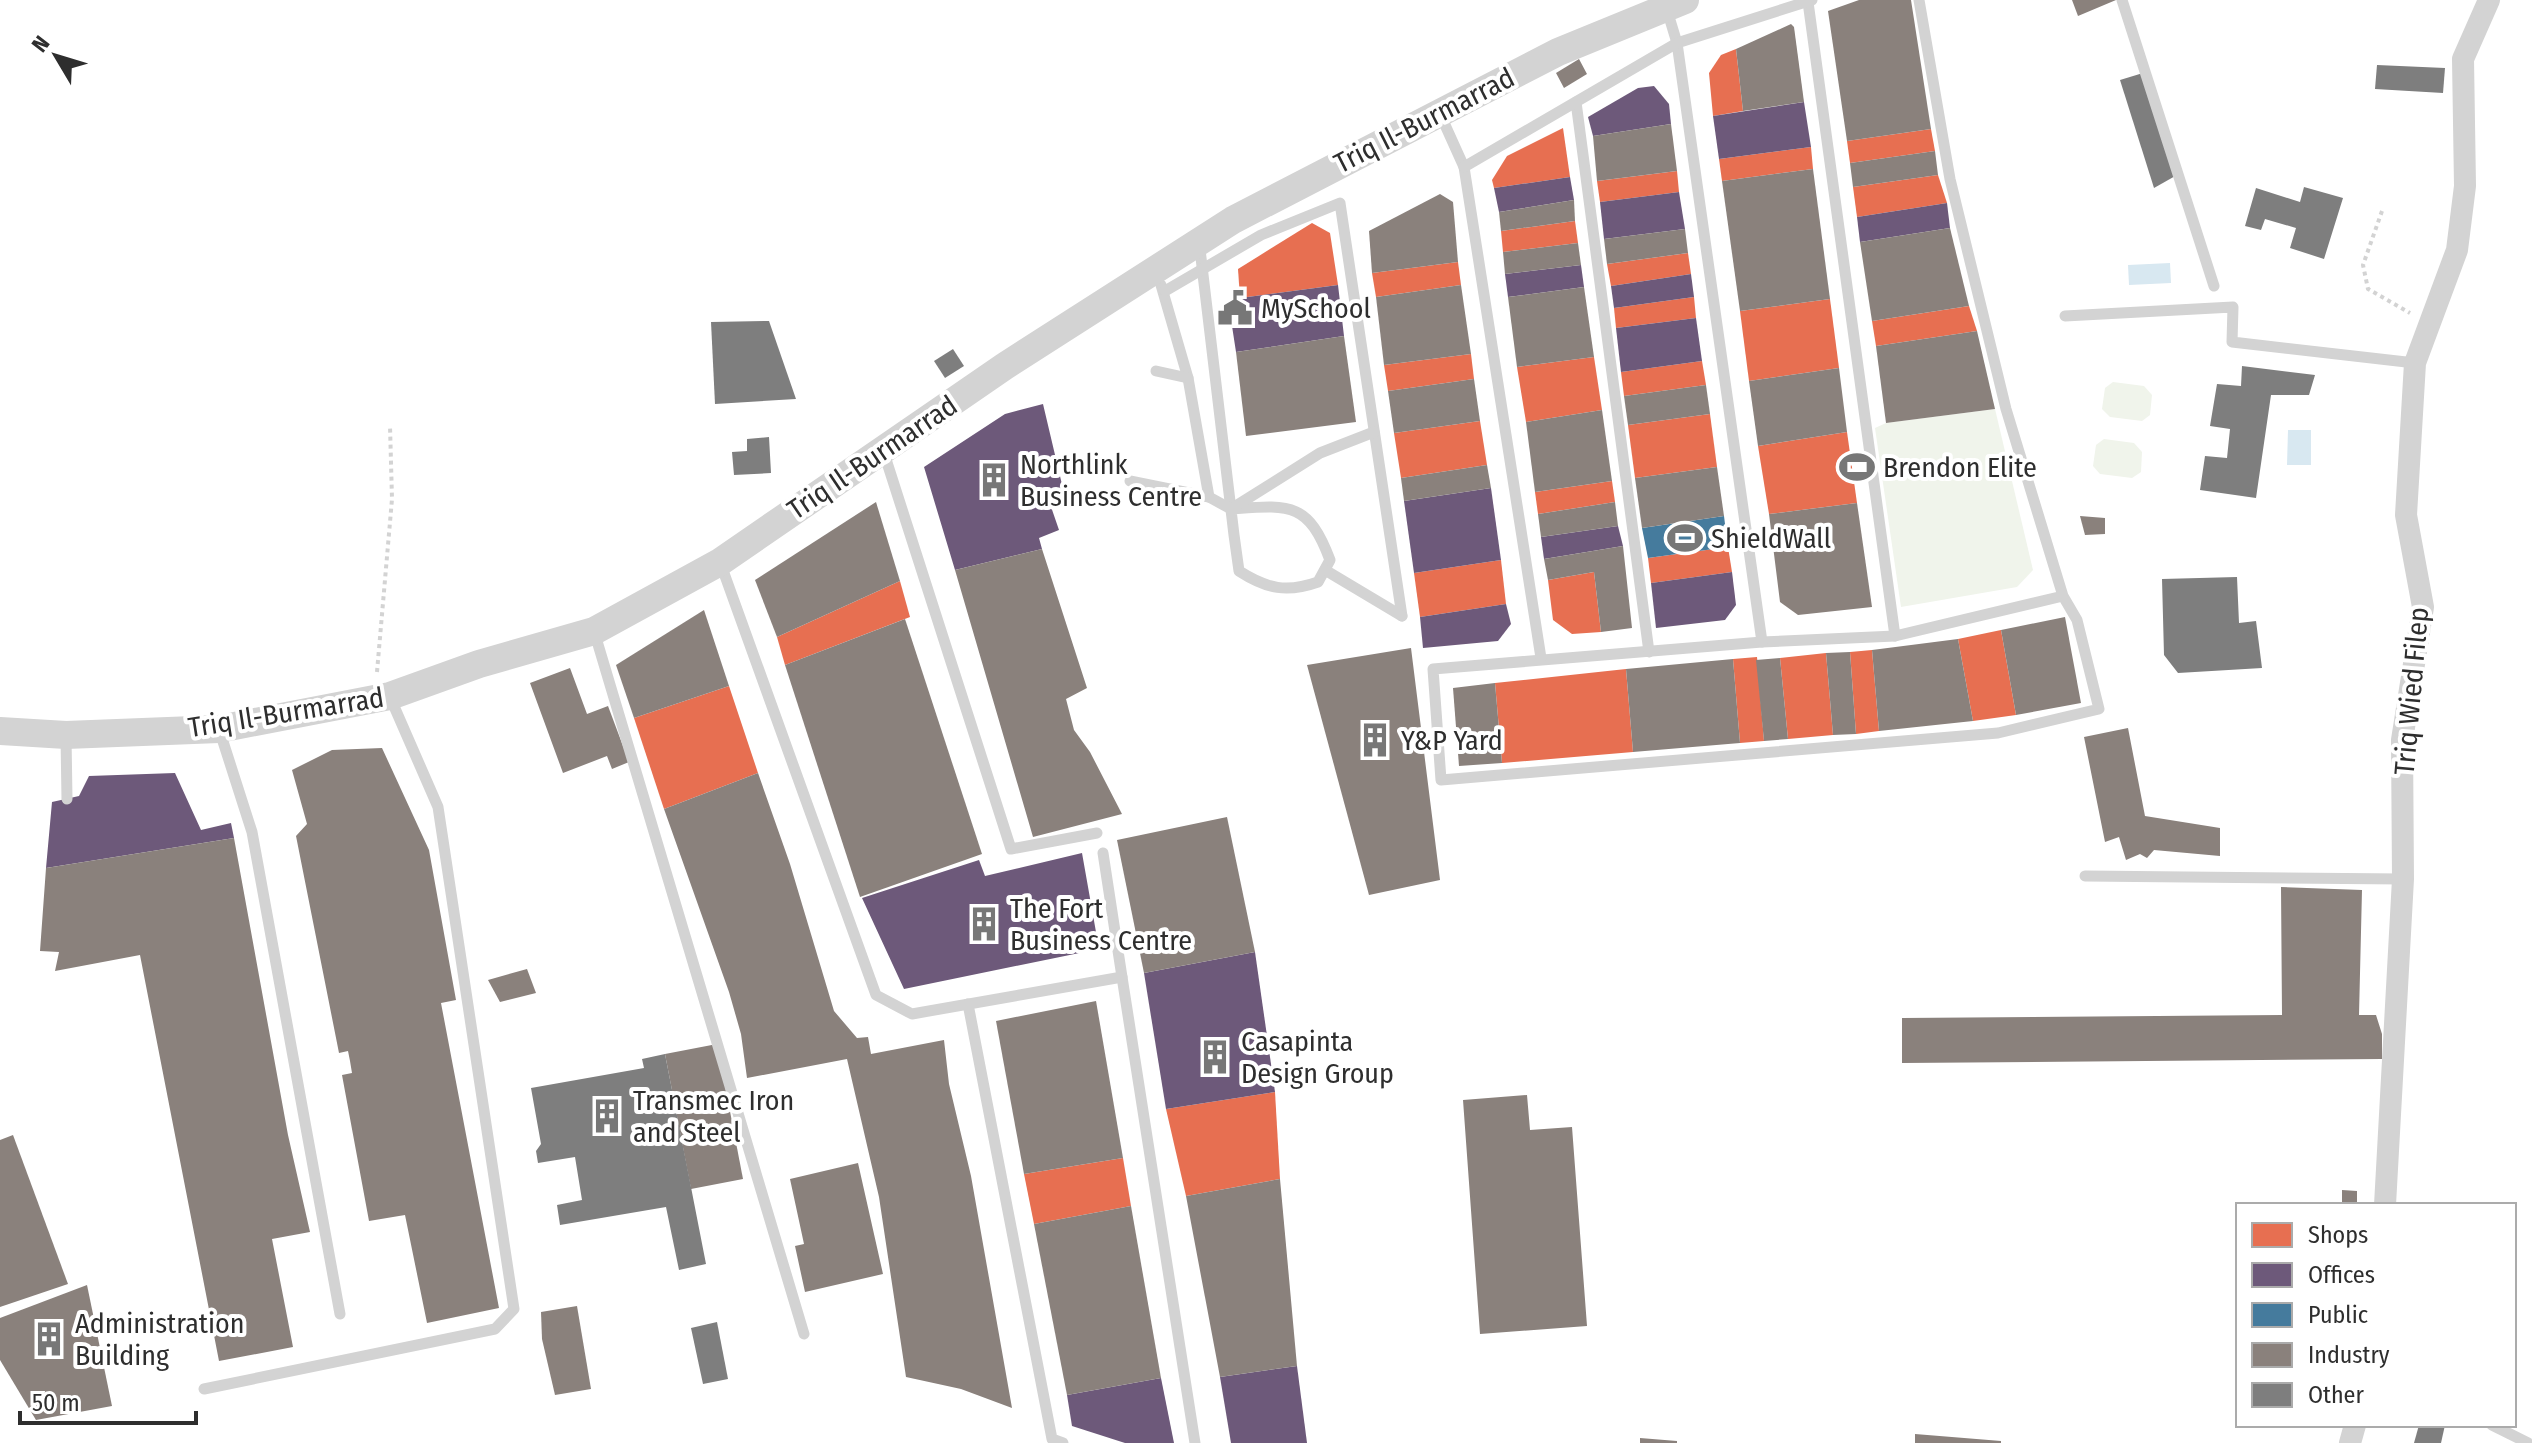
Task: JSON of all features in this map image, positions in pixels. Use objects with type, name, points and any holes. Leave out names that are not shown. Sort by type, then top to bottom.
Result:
[{"type":"street","name":"Triq Wied Filep","points":[[2385,1203],[2403,879],[2402,740],[2423,607],[2406,515],[2415,363],[2457,250],[2465,186],[2463,59],[2489,0]]},
{"type":"street","name":"Triq Il-Burmarrad","points":[[0,731],[66,735],[219,729],[383,698],[479,664],[594,631],[720,562],[883,449],[1439,111],[1558,52],[1676,4]]},
{"type":"lane","points":[[1919,0],[1954,194],[2006,409],[2063,596],[2077,620],[2099,709],[1998,733],[1441,780],[1433,669],[1762,642],[1895,636],[2063,596]]},
{"type":"lane","points":[[2122,0],[2214,286]]},
{"type":"lane","points":[[1464,167],[1677,43],[1810,1],[1895,636]]},
{"type":"lane","points":[[1676,4],[1677,43],[1762,642]]},
{"type":"lane","points":[[1576,102],[1649,652]]},
{"type":"lane","points":[[1439,111],[1464,167],[1541,658]]},
{"type":"lane","points":[[1130,481],[1209,497],[1231,509],[1271,506],[1295,510],[1318,526],[1330,560],[1318,582],[1296,590],[1264,587],[1239,571],[1231,509],[1201,255],[1340,203],[1402,616],[1325,570]]},
{"type":"lane","points":[[1158,281],[1188,378],[1209,497]]},
{"type":"lane","points":[[2065,316],[2233,307],[2232,342],[2415,363]]},
{"type":"lane","points":[[1156,371],[1188,378]]},
{"type":"lane","points":[[1231,509],[1320,453],[1374,432]]},
{"type":"lane","points":[[883,449],[1011,849],[1097,833]]},
{"type":"lane","points":[[720,562],[876,995],[912,1014],[1122,977]]},
{"type":"lane","points":[[594,631],[804,1334]]},
{"type":"lane","points":[[204,1389],[495,1329],[514,1309],[438,807],[383,698]]},
{"type":"lane","points":[[219,729],[252,832],[340,1314]]},
{"type":"lane","points":[[66,735],[67,799]]},
{"type":"lane","points":[[1103,853],[1195,1443]]},
{"type":"lane","points":[[2085,876],[2403,879]]},
{"type":"lane","points":[[968,1004],[1052,1439],[1063,1443]]},
{"type":"lane","points":[[2496,1427],[2528,1443]]},
{"type":"path","points":[[2382,211],[2363,265],[2368,289],[2405,311],[2431,321]]},
{"type":"path","points":[[383,698],[377,651],[392,499],[390,426]]},
{"type":"shaded area","points":[[2170,263],[2171,283],[2129,285],[2128,265]]},
{"type":"shaded area","points":[[2113,382],[2144,386],[2152,395],[2150,415],[2142,421],[2110,417],[2102,409],[2105,388]]},
{"type":"shaded area","points":[[1995,409],[2033,570],[2017,587],[1901,607],[1875,428],[1886,423]]},
{"type":"shaded area","points":[[2288,430],[2311,430],[2311,465],[2287,465]]},
{"type":"shaded area","points":[[2104,439],[2134,443],[2142,452],[2141,472],[2132,478],[2100,474],[2093,466],[2096,445]]},
{"type":"building: Shops","points":[[1736,49],[1743,111],[1713,116],[1709,73],[1721,55]]},
{"type":"building: Shops","points":[[1563,128],[1570,177],[1494,188],[1492,180],[1507,156]]},
{"type":"building: Shops","points":[[1931,129],[1935,151],[1850,163],[1847,141]]},
{"type":"building: Shops","points":[[1811,147],[1813,169],[1722,181],[1719,159]]},
{"type":"building: Shops","points":[[1677,171],[1679,192],[1600,202],[1597,181]]},
{"type":"building: Shops","points":[[1938,175],[1947,203],[1857,217],[1853,187]]},
{"type":"building: Shops","points":[[1575,221],[1578,243],[1503,252],[1501,231]]},
{"type":"building: Shops","points":[[1312,223],[1330,233],[1338,285],[1240,298],[1238,269]]},
{"type":"building: Shops","points":[[1688,253],[1691,274],[1611,286],[1607,264]]},
{"type":"building: Shops","points":[[1458,262],[1461,285],[1376,297],[1372,273]]},
{"type":"building: Shops","points":[[1694,297],[1696,318],[1616,328],[1614,308]]},
{"type":"building: Shops","points":[[1830,299],[1839,368],[1749,381],[1740,311]]},
{"type":"building: Shops","points":[[1969,306],[1977,331],[1876,346],[1872,321]]},
{"type":"building: Shops","points":[[1471,354],[1474,379],[1388,391],[1384,365]]},
{"type":"building: Shops","points":[[1594,357],[1602,410],[1526,422],[1517,367]]},
{"type":"building: Shops","points":[[1702,361],[1706,385],[1624,396],[1621,372]]},
{"type":"building: Shops","points":[[1710,414],[1717,467],[1635,478],[1628,425]]},
{"type":"building: Shops","points":[[1480,421],[1487,465],[1401,478],[1394,433]]},
{"type":"building: Shops","points":[[1847,432],[1857,503],[1769,514],[1758,446]]},
{"type":"building: Shops","points":[[1612,481],[1615,502],[1538,514],[1535,492]]},
{"type":"building: Shops","points":[[1728,547],[1732,572],[1651,583],[1648,558]]},
{"type":"building: Shops","points":[[1501,560],[1506,604],[1420,617],[1414,573]]},
{"type":"building: Shops","points":[[1594,572],[1601,632],[1572,634],[1553,620],[1548,580]]},
{"type":"building: Shops","points":[[900,581],[910,617],[785,665],[777,637]]},
{"type":"building: Shops","points":[[2001,630],[2016,715],[1973,721],[1958,639]]},
{"type":"building: Shops","points":[[1872,650],[1879,731],[1856,734],[1850,652]]},
{"type":"building: Shops","points":[[1826,653],[1833,735],[1788,739],[1780,658]]},
{"type":"building: Shops","points":[[1757,657],[1764,741],[1740,743],[1733,659]]},
{"type":"building: Shops","points":[[1626,669],[1633,752],[1502,763],[1495,683]]},
{"type":"building: Shops","points":[[729,686],[758,773],[664,809],[634,718]]},
{"type":"building: Shops","points":[[1275,1092],[1280,1179],[1186,1196],[1166,1109]]},
{"type":"building: Shops","points":[[1123,1158],[1131,1206],[1034,1224],[1024,1174]]},
{"type":"building: Offices","points":[[1654,86],[1669,104],[1671,124],[1593,136],[1588,117],[1638,88]]},
{"type":"building: Offices","points":[[1804,102],[1811,147],[1719,159],[1713,116]]},
{"type":"building: Offices","points":[[1570,177],[1574,200],[1499,212],[1494,188]]},
{"type":"building: Offices","points":[[1679,192],[1685,229],[1604,239],[1600,202]]},
{"type":"building: Offices","points":[[1947,203],[1950,228],[1860,242],[1857,217]]},
{"type":"building: Offices","points":[[1581,265],[1584,287],[1508,297],[1505,274]]},
{"type":"building: Offices","points":[[1691,274],[1694,297],[1614,308],[1611,286]]},
{"type":"building: Offices","points":[[1338,285],[1344,336],[1236,352],[1230,313],[1242,311],[1240,298]]},
{"type":"building: Offices","points":[[1696,318],[1702,361],[1621,372],[1616,328]]},
{"type":"building: Offices","name":"Northlink Business Centre","points":[[1043,404],[1064,493],[1048,498],[1059,530],[1039,538],[1042,549],[955,570],[924,467],[1005,414]]},
{"type":"building: Offices","points":[[1491,488],[1501,560],[1414,573],[1404,501]]},
{"type":"building: Offices","points":[[1618,526],[1623,546],[1544,559],[1541,537]]},
{"type":"building: Offices","points":[[1732,572],[1736,605],[1725,620],[1656,628],[1651,583]]},
{"type":"building: Offices","points":[[1506,604],[1511,624],[1498,641],[1423,648],[1420,617]]},
{"type":"building: Offices","points":[[175,773],[201,830],[231,823],[234,838],[46,868],[52,802],[79,796],[89,776]]},
{"type":"building: Offices","name":"The Fort Business Centre","points":[[1082,853],[1099,949],[904,989],[862,898],[979,860],[985,876]]},
{"type":"building: Offices","name":"Casapinta Design Group","points":[[1255,952],[1275,1092],[1166,1109],[1144,973]]},
{"type":"building: Offices","points":[[1297,1366],[1307,1443],[1231,1443],[1220,1377]]},
{"type":"building: Offices","points":[[1161,1378],[1174,1443],[1125,1443],[1072,1426],[1067,1395]]},
{"type":"building: Public","name":"ShieldWall","points":[[1724,516],[1728,547],[1648,558],[1642,528]]},
{"type":"building: Industry","points":[[1859,0],[1911,0],[1931,129],[1847,141],[1828,11]]},
{"type":"building: Industry","points":[[2072,0],[2116,0],[2078,16]]},
{"type":"building: Industry","points":[[1791,24],[1794,27],[1804,102],[1743,111],[1736,49]]},
{"type":"building: Industry","points":[[1579,59],[1587,74],[1564,88],[1556,73]]},
{"type":"building: Industry","points":[[1671,124],[1677,171],[1597,181],[1593,136]]},
{"type":"building: Industry","points":[[1935,151],[1938,175],[1853,187],[1850,163]]},
{"type":"building: Industry","points":[[1813,169],[1830,299],[1740,311],[1722,181]]},
{"type":"building: Industry","points":[[1440,194],[1453,202],[1458,262],[1372,273],[1369,231]]},
{"type":"building: Industry","points":[[1574,200],[1575,221],[1501,231],[1499,212]]},
{"type":"building: Industry","points":[[1950,228],[1969,306],[1872,321],[1860,242]]},
{"type":"building: Industry","points":[[1685,229],[1688,253],[1607,264],[1604,239]]},
{"type":"building: Industry","points":[[1578,243],[1581,265],[1505,274],[1503,252]]},
{"type":"building: Industry","points":[[1461,285],[1471,354],[1384,365],[1376,297]]},
{"type":"building: Industry","points":[[1584,287],[1594,357],[1517,367],[1508,297]]},
{"type":"building: Industry","points":[[1977,331],[1995,409],[1886,423],[1876,346]]},
{"type":"building: Industry","points":[[1344,336],[1356,422],[1246,436],[1236,352]]},
{"type":"building: Industry","points":[[1839,368],[1847,432],[1758,446],[1749,381]]},
{"type":"building: Industry","points":[[1474,379],[1480,421],[1394,433],[1388,391]]},
{"type":"building: Industry","points":[[1706,385],[1710,414],[1628,425],[1624,396]]},
{"type":"building: Industry","points":[[1602,410],[1612,481],[1535,492],[1526,422]]},
{"type":"building: Industry","points":[[1487,465],[1491,488],[1404,501],[1401,478]]},
{"type":"building: Industry","points":[[1717,467],[1724,516],[1642,528],[1635,478]]},
{"type":"building: Industry","points":[[876,502],[900,581],[777,637],[755,580]]},
{"type":"building: Industry","points":[[1615,502],[1618,526],[1541,537],[1538,514]]},
{"type":"building: Industry","points":[[1857,503],[1872,607],[1798,615],[1780,602],[1769,514]]},
{"type":"building: Industry","points":[[2080,516],[2105,518],[2105,534],[2085,535]]},
{"type":"building: Industry","points":[[1623,546],[1632,628],[1601,632],[1594,572],[1548,580],[1544,559]]},
{"type":"building: Industry","points":[[1042,549],[1087,688],[1066,699],[1074,730],[1090,752],[1122,814],[1033,837],[955,570]]},
{"type":"building: Industry","points":[[704,610],[729,686],[634,718],[616,665]]},
{"type":"building: Industry","points":[[2065,617],[2081,703],[2016,715],[2001,630]]},
{"type":"building: Industry","points":[[905,619],[982,854],[860,897],[785,665]]},
{"type":"building: Industry","points":[[1958,639],[1973,721],[1879,731],[1872,650]]},
{"type":"building: Industry","name":"Y&P Yard","points":[[1411,648],[1440,880],[1369,895],[1307,665]]},
{"type":"building: Industry","points":[[1850,652],[1856,734],[1833,735],[1826,653]]},
{"type":"building: Industry","points":[[1780,658],[1788,739],[1764,741],[1756,660]]},
{"type":"building: Industry","points":[[1733,659],[1740,743],[1633,752],[1626,669]]},
{"type":"building: Industry","points":[[570,668],[587,714],[608,706],[629,762],[612,769],[607,756],[563,773],[530,683]]},
{"type":"building: Industry","points":[[1495,683],[1502,763],[1459,766],[1453,688]]},
{"type":"building: Industry","points":[[2128,728],[2145,816],[2220,828],[2220,856],[2154,850],[2147,858],[2140,854],[2126,860],[2119,837],[2105,842],[2084,737]]},
{"type":"building: Industry","points":[[382,748],[429,850],[456,1000],[441,1003],[499,1308],[427,1323],[405,1215],[369,1221],[342,1075],[352,1073],[350,1061],[348,1051],[339,1053],[296,836],[307,824],[292,770],[332,750]]},
{"type":"building: Industry","points":[[758,773],[790,864],[834,1011],[857,1038],[868,1037],[871,1054],[944,1040],[949,1084],[971,1176],[1012,1408],[961,1389],[906,1377],[879,1197],[847,1059],[747,1078],[741,1034],[729,992],[664,809]]},
{"type":"building: Industry","points":[[1227,817],[1255,952],[1144,973],[1117,840]]},
{"type":"building: Industry","points":[[234,838],[288,1135],[310,1232],[272,1239],[293,1347],[219,1361],[140,955],[55,971],[59,952],[40,951],[46,868]]},
{"type":"building: Industry","points":[[2281,887],[2362,890],[2359,1015],[2376,1015],[2382,1034],[2382,1059],[1902,1063],[1902,1018],[2282,1015]]},
{"type":"building: Industry","points":[[527,969],[536,993],[500,1002],[488,980]]},
{"type":"building: Industry","points":[[1096,1001],[1123,1158],[1024,1174],[996,1021]]},
{"type":"building: Industry","points":[[717,1044],[743,1179],[691,1189],[665,1054]]},
{"type":"building: Industry","points":[[1527,1095],[1530,1130],[1572,1127],[1587,1326],[1480,1334],[1463,1100]]},
{"type":"building: Industry","points":[[13,1135],[68,1284],[0,1307],[0,1140]]},
{"type":"building: Industry","points":[[858,1163],[883,1274],[805,1292],[795,1246],[804,1244],[790,1179]]},
{"type":"building: Industry","points":[[1280,1179],[1297,1366],[1220,1377],[1186,1196]]},
{"type":"building: Industry","points":[[2342,1190],[2357,1191],[2357,1203],[2342,1203]]},
{"type":"building: Industry","points":[[1131,1206],[1161,1378],[1067,1395],[1034,1224]]},
{"type":"building: Industry","name":"Administration Building","points":[[87,1285],[112,1406],[36,1420],[0,1360],[0,1318]]},
{"type":"building: Industry","points":[[577,1306],[591,1389],[555,1395],[542,1339],[541,1312]]},
{"type":"building: Industry","points":[[1915,1434],[2001,1441],[2001,1443],[1915,1443]]},
{"type":"building: Industry","points":[[1640,1438],[1677,1441],[1677,1443],[1640,1443]]},
{"type":"building: Other","points":[[2377,65],[2445,68],[2443,93],[2375,89]]},
{"type":"building: Other","points":[[2143,73],[2177,175],[2154,188],[2120,80]]},
{"type":"building: Other","points":[[2304,187],[2343,198],[2324,259],[2290,248],[2296,228],[2265,219],[2261,230],[2245,226],[2256,188],[2300,202]]},
{"type":"building: Other","points":[[769,321],[796,399],[715,404],[711,322]]},
{"type":"building: Other","points":[[953,349],[964,366],[945,378],[934,361]]},
{"type":"building: Other","points":[[2242,366],[2315,375],[2309,395],[2271,395],[2256,498],[2200,490],[2205,456],[2227,458],[2230,429],[2210,426],[2217,384],[2241,386]]},
{"type":"building: Other","points":[[769,437],[771,473],[734,475],[732,452],[747,451],[747,439]]},
{"type":"building: Other","points":[[2237,577],[2239,623],[2256,621],[2262,668],[2178,673],[2164,655],[2162,579]]},
{"type":"building: Other","name":"Transmec Iron and Steel","points":[[665,1054],[706,1264],[679,1270],[666,1207],[560,1225],[557,1205],[582,1200],[575,1157],[538,1163],[536,1151],[541,1144],[531,1088],[644,1068],[642,1059]]},
{"type":"building: Other","points":[[717,1322],[728,1379],[703,1384],[691,1328]]},
{"type":"building: Other","points":[[2418,1427],[2445,1427],[2441,1443],[2414,1443]]},
{"type":"place","name":"MySchool","points":[[1235,308]]},
{"type":"place","name":"Brendon Elite","points":[[1857,467]]},
{"type":"place","name":"Northlink Business Centre","points":[[994,480]]},
{"type":"place","name":"ShieldWall","points":[[1685,538]]},
{"type":"place","name":"Y&P Yard","points":[[1375,740]]},
{"type":"place","name":"The Fort Business Centre","points":[[984,924]]},
{"type":"place","name":"Casapinta Design Group","points":[[1215,1057]]},
{"type":"place","name":"Transmec Iron and Steel","points":[[607,1116]]},
{"type":"place","name":"Administration Building","points":[[49,1339]]}]
